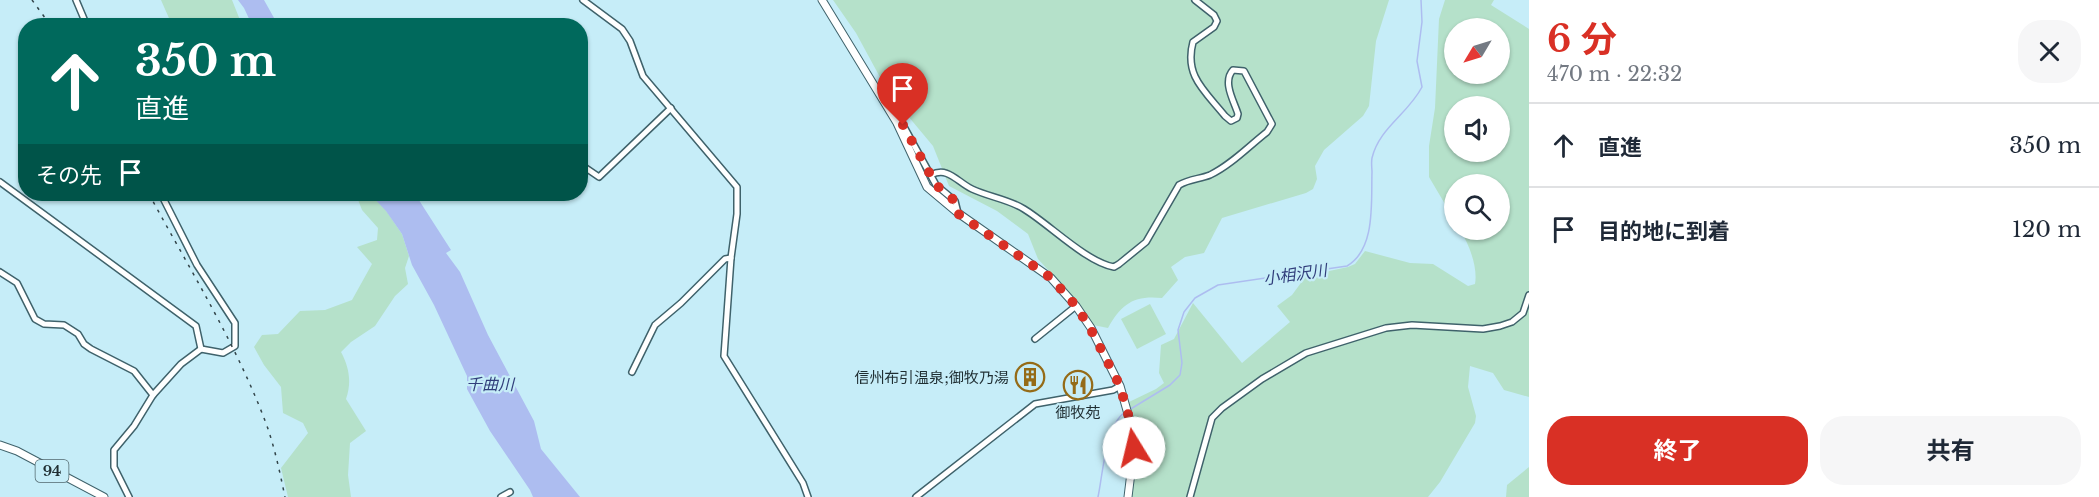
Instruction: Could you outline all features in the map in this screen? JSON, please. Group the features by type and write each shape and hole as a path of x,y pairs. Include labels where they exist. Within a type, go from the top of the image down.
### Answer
{"main road":[{"path":"822,0 897,123 927,187 957,213 1051,278 1076,306 1090,328 1120,386 1130,421 1134,448 1128,497"},
{"name":"94","path":"0,445 17,451 104,497"}],"street":[{"path":"76,0 84,18"},
{"path":"583,0 622,29 630,41 643,76 737,187 737,214 731,258 724,356 803,483 808,497"},
{"path":"931,176 941,171 947,172 971,188 1021,207 1065,240 1100,262 1114,267 1119,264 1146,242 1179,185 1221,169 1267,132 1272,124 1244,70 1233,70 1229,74 1228,82 1238,114 1237,118 1231,121 1194,76 1191,67 1193,42 1214,27 1217,21 1214,15 1195,0"},
{"path":"588,169 599,177 671,108"},
{"path":"897,123 903,125 936,185 955,201 957,213"},
{"path":"0,182 18,195"},
{"path":"26,201 196,326 201,349"},
{"path":"129,497 114,467 114,450 134,426 153,395 181,364 201,349 223,354 235,346 235,322 196,266 164,201"},
{"path":"633,372 655,325 681,303 725,259 731,258"},
{"path":"0,272 16,283 35,319 44,324 64,325 78,334 84,344 91,349 134,371 153,395"},
{"path":"1190,497 1212,418 1262,379 1306,353 1386,328 1413,324 1483,329 1500,326 1512,322 1523,313 1529,295"},
{"path":"1035,339 1076,306"},
{"path":"916,497 1035,404 1113,390 1120,386"},
{"path":"501,497 510,492"}],"green space":[{"path":"161,0 232,0 239,18 169,18"},
{"path":"833,0 1389,0 1376,41 1369,106 1363,116 1324,150 1315,166 1317,179 1313,189 1222,218 1204,253 1185,257 1171,267 1178,280 1162,298 1144,298 1129,303 1123,307 1108,328 1093,325 1071,295 1038,259 1028,234 997,211 949,186 933,146 888,92 856,33"},
{"path":"1445,0 1494,0 1491,5 1529,29 1529,397 1504,390 1493,373 1470,366 1468,387 1476,416 1475,423 1440,482 1428,497 1131,497 1136,449 1129,402 1164,383 1159,373 1161,345 1174,339 1193,303 1242,363 1290,322 1277,306 1292,295 1306,276 1348,267 1355,264 1365,251 1410,263 1433,264 1468,286 1475,284 1476,277 1466,240 1510,240 1510,174 1444,174 1444,202 1429,177 1429,146 1435,108 1439,19"},
{"path":"359,201 377,201 402,234 409,256 405,268 408,284 395,296 375,326 351,342 341,352 349,375 346,399 366,431 350,443 348,475 351,497 288,497 281,468 308,433 303,423 283,413 281,387 254,347 262,335 278,334 300,311 325,310 352,300 372,264 357,247 377,240 378,228 362,210"},
{"path":"1150,304 1166,334 1137,349 1121,319"},
{"path":"1529,467 1529,497 1506,497 1507,485"}],"water":[{"path":"238,0 264,0 274,18 249,18"},
{"name":"千曲川","path":"377,201 420,201 451,250 446,253 460,272 488,335 534,421 541,449 580,497 533,497 490,431 467,389 467,376 434,305 412,265 402,234"}],"waterway":[{"name":"小相沢川","path":"1129,410 1170,385 1180,375 1182,363 1178,330 1184,312 1195,298 1218,285 1347,266 1356,258 1363,248 1370,224 1372,160 1376,147 1387,129 1422,87 1417,61 1422,22 1421,0"},
{"name":"小相沢川","path":"1098,497 1109,439 1118,419 1125,412"}],"railway":[{"path":"32,0 45,18"},
{"path":"153,201 242,366 267,426 285,497"}],"place":[{"name":"信州布引温泉;御牧乃湯","path":"1030,377"},
{"name":"御牧苑","path":"1078,385"}],"route":[{"path":"903,125 936,185 955,201 957,213 1051,278 1076,306 1120,386 1130,421 1134,448"}]}
